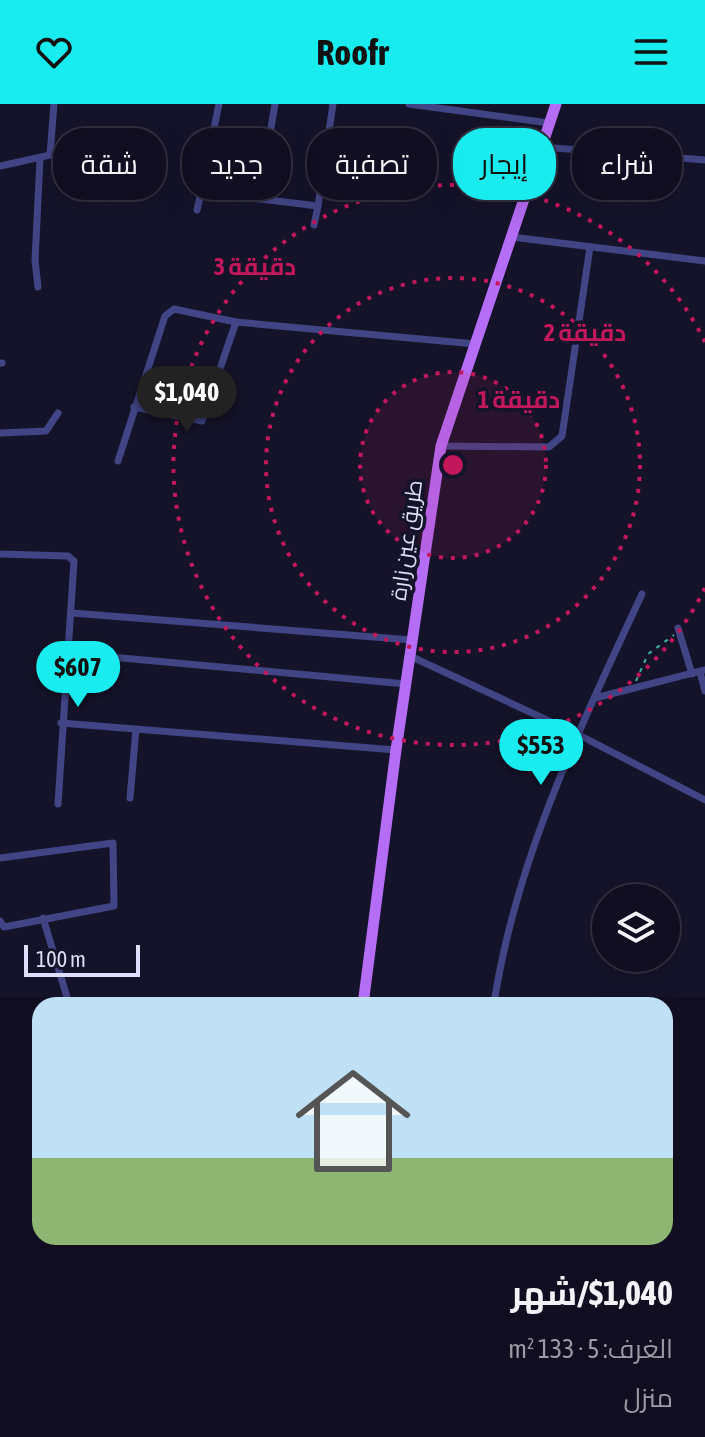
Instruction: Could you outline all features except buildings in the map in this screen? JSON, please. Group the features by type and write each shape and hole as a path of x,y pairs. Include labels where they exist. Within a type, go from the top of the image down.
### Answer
{"main road":[{"name":"طريق عين زارة","path":"548,128 556,104"},
{"name":"طريق عين زارة","path":"364,997 396,750 441,446 524,200"}],"street":[{"path":"0,166 48,157 53,149 54,104"},
{"path":"214,128 219,104"},
{"path":"271,128 275,104"},
{"path":"314,225 333,104"},
{"path":"409,104 549,123"},
{"path":"556,148 705,160"},
{"path":"38,287 35,260 40,159"},
{"path":"197,210 199,200"},
{"path":"267,200 318,206"},
{"path":"512,237 705,261"},
{"path":"441,446 549,447 562,436 590,247"},
{"path":"118,461 169,311 181,310 236,322 475,344"},
{"path":"134,407 202,421 236,322"},
{"path":"0,433 46,431 58,413"},
{"path":"0,554 73,558 58,804"},
{"path":"495,997 521,883 577,734 642,594"},
{"path":"72,613 412,640"},
{"path":"679,630 705,691"},
{"path":"67,653 406,684"},
{"path":"410,656 577,734 705,800"},
{"path":"595,698 699,672"},
{"path":"61,723 396,750"},
{"path":"130,798 136,729"},
{"path":"697,795 705,788"},
{"path":"0,858 113,843 114,906 4,927 0,921"},
{"path":"43,918 67,997"}],"path":[{"path":"631,689 648,654 679,630"}]}
